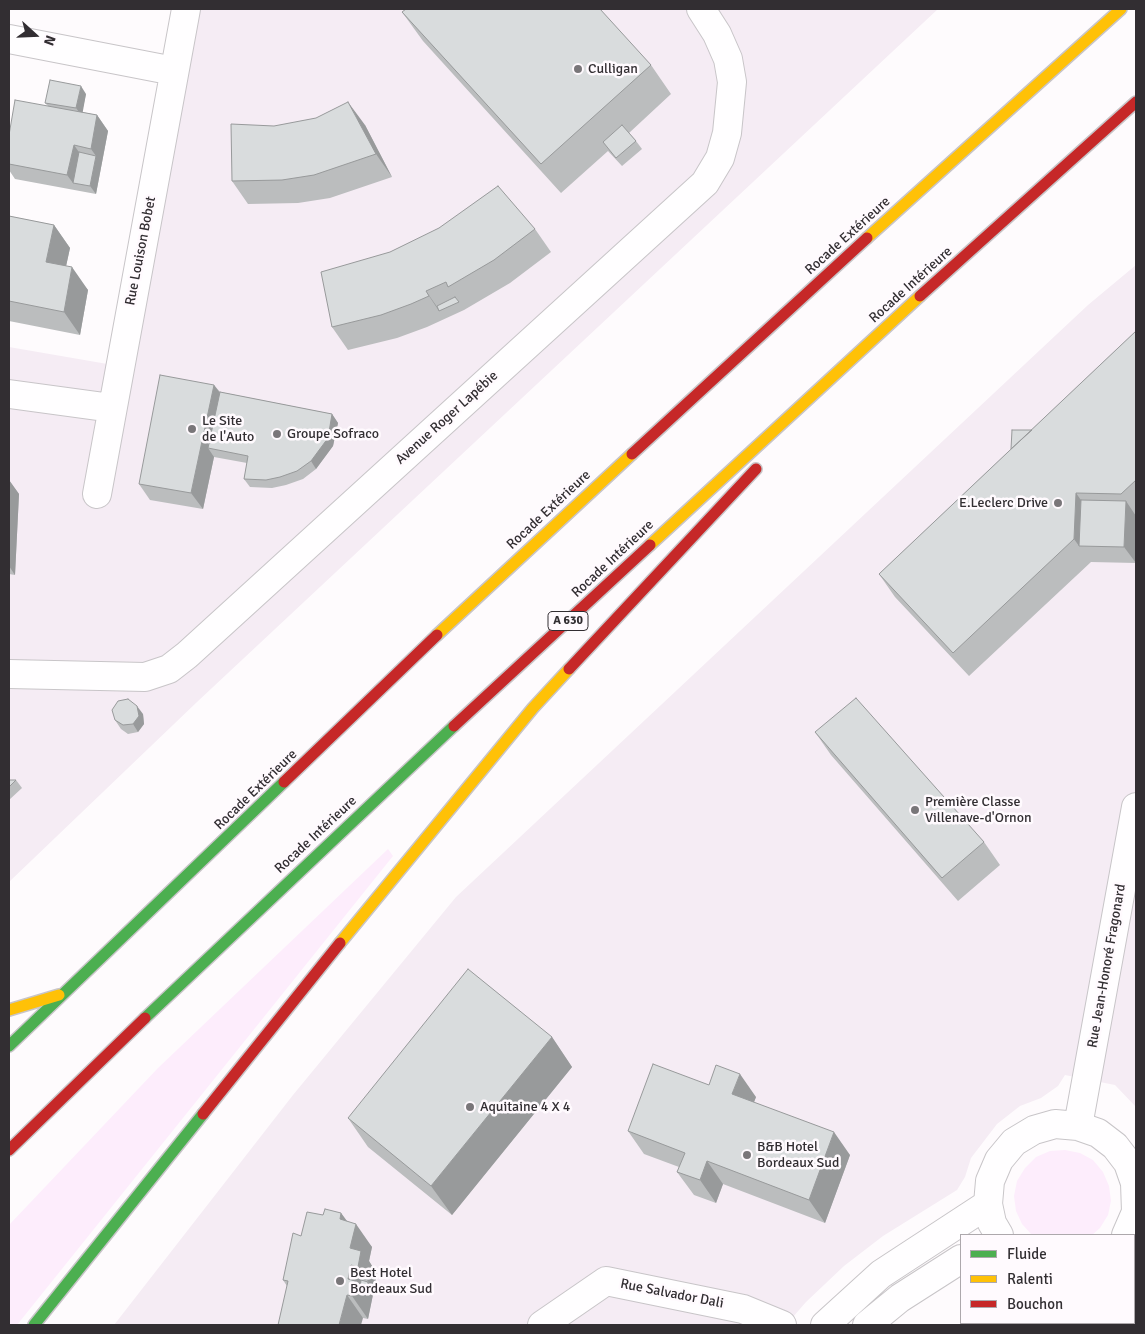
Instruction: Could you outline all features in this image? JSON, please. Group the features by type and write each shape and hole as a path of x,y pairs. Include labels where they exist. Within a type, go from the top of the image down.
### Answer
{"highway":[{"name":"Rocade Extérieure","path":"9,1046 445,627 855,250 1121,9"},
{"name":"Rocade Intérieure","path":"9,1150 54,1104 493,690 911,304 1136,102"},
{"path":"796,427 911,304"},
{"path":"34,1325 376,897 533,708 762,463"},
{"path":"9,1010 63,994"}],"street":[{"name":"Rue Louison Bobet","path":"97,494 186,9"},
{"name":"Avenue Roger Lapébie","path":"9,674 145,677 169,669 187,655 705,183 720,158 727,133 732,82 728,59 717,34 701,9"},
{"path":"9,39 174,71"},
{"path":"9,394 112,408"},
{"name":"Rue Jean-Honoré Fragonard","path":"1078,1126 1136,807"},
{"path":"998,1234 992,1223 988,1204 990,1181 999,1160 1014,1142 1034,1130 1055,1124 1078,1126 1098,1133 1115,1146 1128,1163 1136,1183 1136,1212 1126,1234"},
{"path":"825,1325 881,1274 988,1204"},
{"path":"867,1325 900,1298 960,1260"},
{"name":"Rue Salvador Dali","path":"542,1325 606,1281 743,1309 782,1325"}],"shaded area":[{"path":"186,9 938,9 197,702 9,882 9,347 119,366"},
{"path":"1136,265 1136,1107 1115,1085 1065,1075 1058,1086 1041,1098 1020,1106 997,1124 971,1158 965,1177 957,1190 883,1236 844,1266 806,1302 786,1325 114,1325 293,1095 456,897 1088,305"},
{"path":"388,849 393,856 17,1325 9,1325 9,1225 158,1068"},
{"path":"1065,1150 1080,1153 1093,1160 1103,1172 1109,1186 1111,1201 1108,1215 1100,1228 1093,1234 1031,1234 1022,1224 1016,1211 1014,1196 1017,1181 1025,1168 1036,1157 1050,1151"}],"building":[{"path":"406,9 600,9 651,65 541,164 402,12"},
{"path":"50,80 81,86 76,108 45,103"},
{"path":"15,100 97,115 91,149 74,145 67,175 9,164 9,135"},
{"path":"348,102 376,154 314,175 282,180 232,181 231,124 274,126 316,118"},
{"path":"622,125 636,141 616,158 603,142"},
{"path":"79,152 96,156 90,186 73,183"},
{"path":"498,186 535,229 494,260 448,287 446,282 426,291 429,296 411,304 381,315 332,327 321,272 390,252 439,228"},
{"path":"9,216 54,225 46,262 72,267 64,312 9,301"},
{"path":"455,297 459,302 439,311 437,306"},
{"path":"1136,331 1136,480 1121,494 1076,493 1074,539 953,653 879,574"},
{"name":"Le Site de l'Auto","path":"160,375 214,385 191,493 139,484"},
{"name":"Groupe Sofraco","path":"220,392 332,414 328,438 311,461 297,471 266,480 244,479 248,456 208,448"},
{"path":"1012,430 1032,430 1011,449"},
{"path":"1081,500 1126,501 1124,547 1079,546"},
{"name":"Première Classe Villenave-d'Ornon","path":"856,698 984,842 942,878 815,732"},
{"path":"128,699 137,706 139,716 133,724 123,725 115,720 112,710 118,701"},
{"path":"9,780 16,780 9,787"},
{"name":"Aquitaine 4 X 4","path":"468,969 552,1037 431,1186 348,1118"},
{"name":"B&B Hotel Bordeaux Sud","path":"653,1064 709,1085 716,1065 740,1074 732,1094 834,1132 809,1200 707,1161 700,1180 677,1172 685,1153 628,1131"},
{"path":"325,1209 341,1213 340,1219 356,1224 350,1248 361,1251 358,1267 351,1265 348,1279 355,1281 352,1296 347,1295 339,1325 278,1325 288,1281 283,1280 293,1233 301,1236 307,1212 323,1215"},
{"path":"361,1280 368,1282 365,1296 360,1288"}],"traffic: fast":[{"path":"145,1018 454,726"},
{"path":"9,1046 284,782"},
{"path":"34,1325 203,1114"}],"traffic: slow":[{"path":"867,238 1121,9"},
{"path":"650,545 920,296"},
{"path":"437,635 632,454"},
{"path":"340,943 533,708 569,669"},
{"path":"9,1010 59,995"}],"traffic: jam":[{"path":"920,296 1136,102"},
{"path":"632,454 867,238"},
{"path":"569,669 756,469"},
{"path":"454,726 650,545"},
{"path":"284,782 437,635"},
{"path":"203,1114 340,943"},
{"path":"9,1150 145,1018"}],"place":[{"name":"Culligan","path":"578,69"},
{"name":"Le Site de l'Auto","path":"192,429"},
{"name":"Groupe Sofraco","path":"277,434"},
{"name":"E.Leclerc Drive","path":"1058,503"},
{"name":"Première Classe Villenave-d'Ornon","path":"915,810"},
{"name":"Aquitaine 4 X 4","path":"470,1107"},
{"name":"B&B Hotel Bordeaux Sud","path":"747,1155"},
{"name":"Best Hotel Bordeaux Sud","path":"340,1281"}]}
